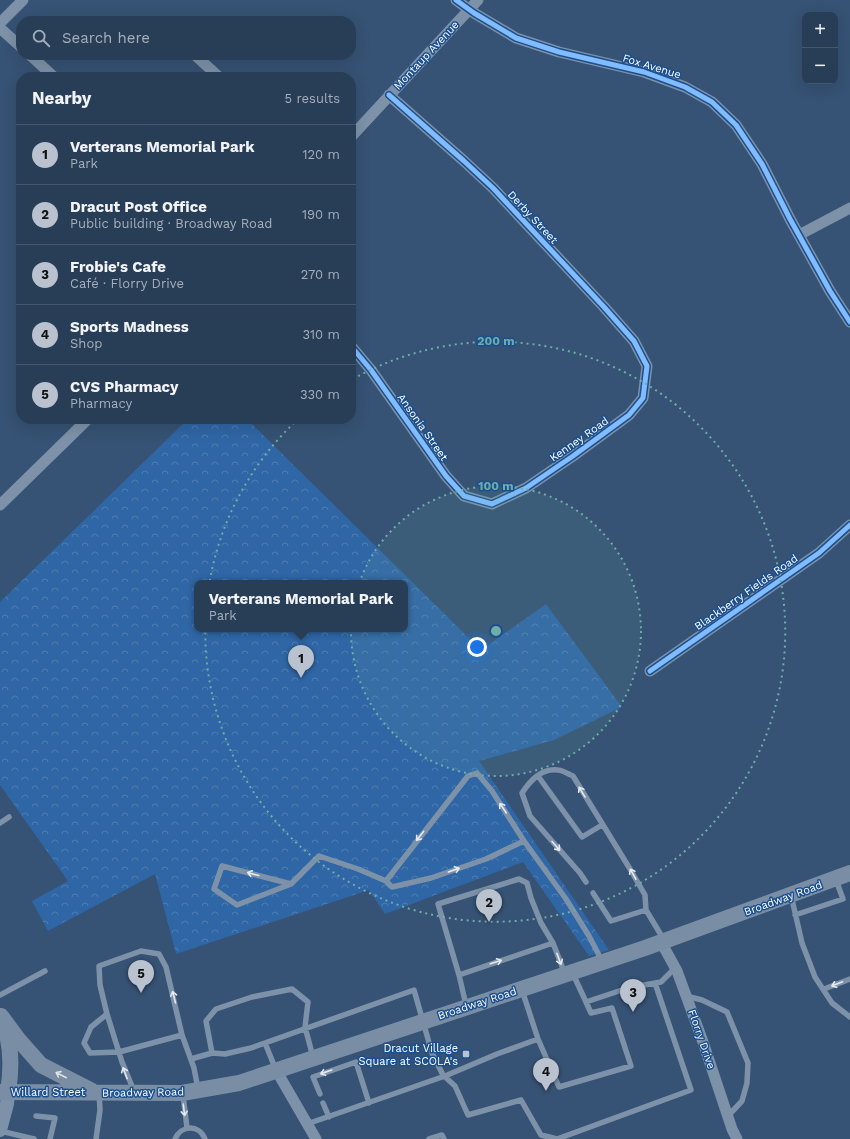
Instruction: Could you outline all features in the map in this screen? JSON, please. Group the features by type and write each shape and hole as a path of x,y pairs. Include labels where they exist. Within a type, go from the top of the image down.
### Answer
{"main road":[{"name":"Broadway Road","path":"97,1093 190,1091 239,1083 663,942 843,875"},
{"path":"1,1015 11,1057 10,1079 4,1092"},
{"path":"1,1015 18,1039 41,1065 97,1093"},
{"name":"Willard Street","path":"4,1092 97,1093"}],"street":[{"path":"0,23 23,0"},
{"name":"Fox Avenue","path":"456,0 469,10 516,38 559,52 644,72 685,87 712,102 736,125 762,164 830,291 850,322"},
{"name":"Montaup Avenue","path":"356,131 478,0"},
{"path":"0,28 16,42"},
{"path":"35,60 49,72"},
{"path":"200,60 214,72"},
{"name":"Derby Street","path":"389,95 493,188 634,341 646,366"},
{"path":"799,235 850,208"},
{"name":"Ansonia Street","path":"356,352 371,370 446,476 464,496 492,504"},
{"name":"Kenney Road","path":"492,504 526,488 629,415 643,398 646,366"},
{"path":"0,505 83,424"},
{"name":"Blackberry Fields Road","path":"650,671 819,553 850,525"},
{"name":"Florry Drive","path":"663,942 686,996 737,1139"},
{"path":"276,1070 316,1139"},
{"path":"0,1130 7,1104 4,1092"}],"lane":[{"path":"586,882 580,873 530,816 522,793 531,780 543,772 558,770 573,776 645,895 646,910 663,942"},
{"path":"386,881 468,776 477,773 492,791 524,841 566,899 589,936 602,962"},
{"path":"538,776 582,837 602,825"},
{"path":"0,823 9,816"},
{"path":"291,884 222,866 214,889 237,905 291,884 319,856 358,869 386,881 392,887 431,878 486,860 524,841"},
{"path":"843,875 843,899"},
{"path":"467,1007 438,904 519,879 527,883 530,898 541,923 591,1013 612,1008 631,1066 558,1087 538,1039 521,989"},
{"path":"593,893 611,921 646,910"},
{"path":"790,895 802,943 815,977 832,1003 850,1018"},
{"path":"795,915 843,899 850,900"},
{"path":"459,975 553,943"},
{"path":"134,1093 118,1052 107,1014 100,985 98,966 141,951 159,954 166,967 182,1035 194,1068 186,1128"},
{"path":"586,1002 628,988 661,982 675,968"},
{"path":"0,995 45,971"},
{"path":"824,989 850,979"},
{"path":"191,1059 212,1053 225,1054 265,1043 306,1030 414,990 430,1049 445,1076 455,1086 468,1115 521,1100 541,1135 557,1139 691,1090 655,983"},
{"path":"212,1053 206,1021 216,1009 252,997 292,989 308,1002 306,1030 313,1058"},
{"path":"686,996 702,1000 726,1012 748,1063 747,1083 742,1101 728,1117"},
{"path":"107,1014 91,1027 84,1042 90,1053 118,1052 182,1035"},
{"path":"307,1124 445,1076 497,1054 538,1039"},
{"path":"265,1043 276,1070"},
{"path":"320,1094 313,1077 356,1062 369,1103"},
{"path":"96,1139 100,1110 97,1093"},
{"path":"324,1103 329,1117"},
{"path":"36,1116 55,1118 50,1139"},
{"path":"175,1139 177,1134 186,1128 197,1129 201,1132 205,1139"},
{"path":"0,1130 34,1139"},
{"path":"429,1139 442,1135 444,1139"}],"green space":[{"path":"183,424 252,424 481,650 546,604 622,707 554,740 479,761 609,950 589,956 523,862 385,914 369,890 176,954 155,874 48,931 32,901 68,881 0,785 0,602"}],"cycle path":[{"path":"456,0 474,13 516,38 559,52 644,72 685,87 712,102 736,125 762,164 790,219 830,291 850,322"},
{"path":"356,352 371,370 446,476 464,496 492,504 526,488 573,456 629,415 643,398 647,366 634,341 493,188 389,95"},
{"path":"650,671 819,553 850,525"}],"place":[{"name":"Verterans Memorial Park","path":"301,678"},
{"name":"Dracut Post Office","path":"489,922"},
{"name":"CVS Pharmacy","path":"141,993"},
{"name":"Frobie's Cafe","path":"633,1012"},
{"name":"Dracut Village Square at SCOLA's","path":"466,1054"},
{"name":"Sports Madness","path":"546,1091"}]}
